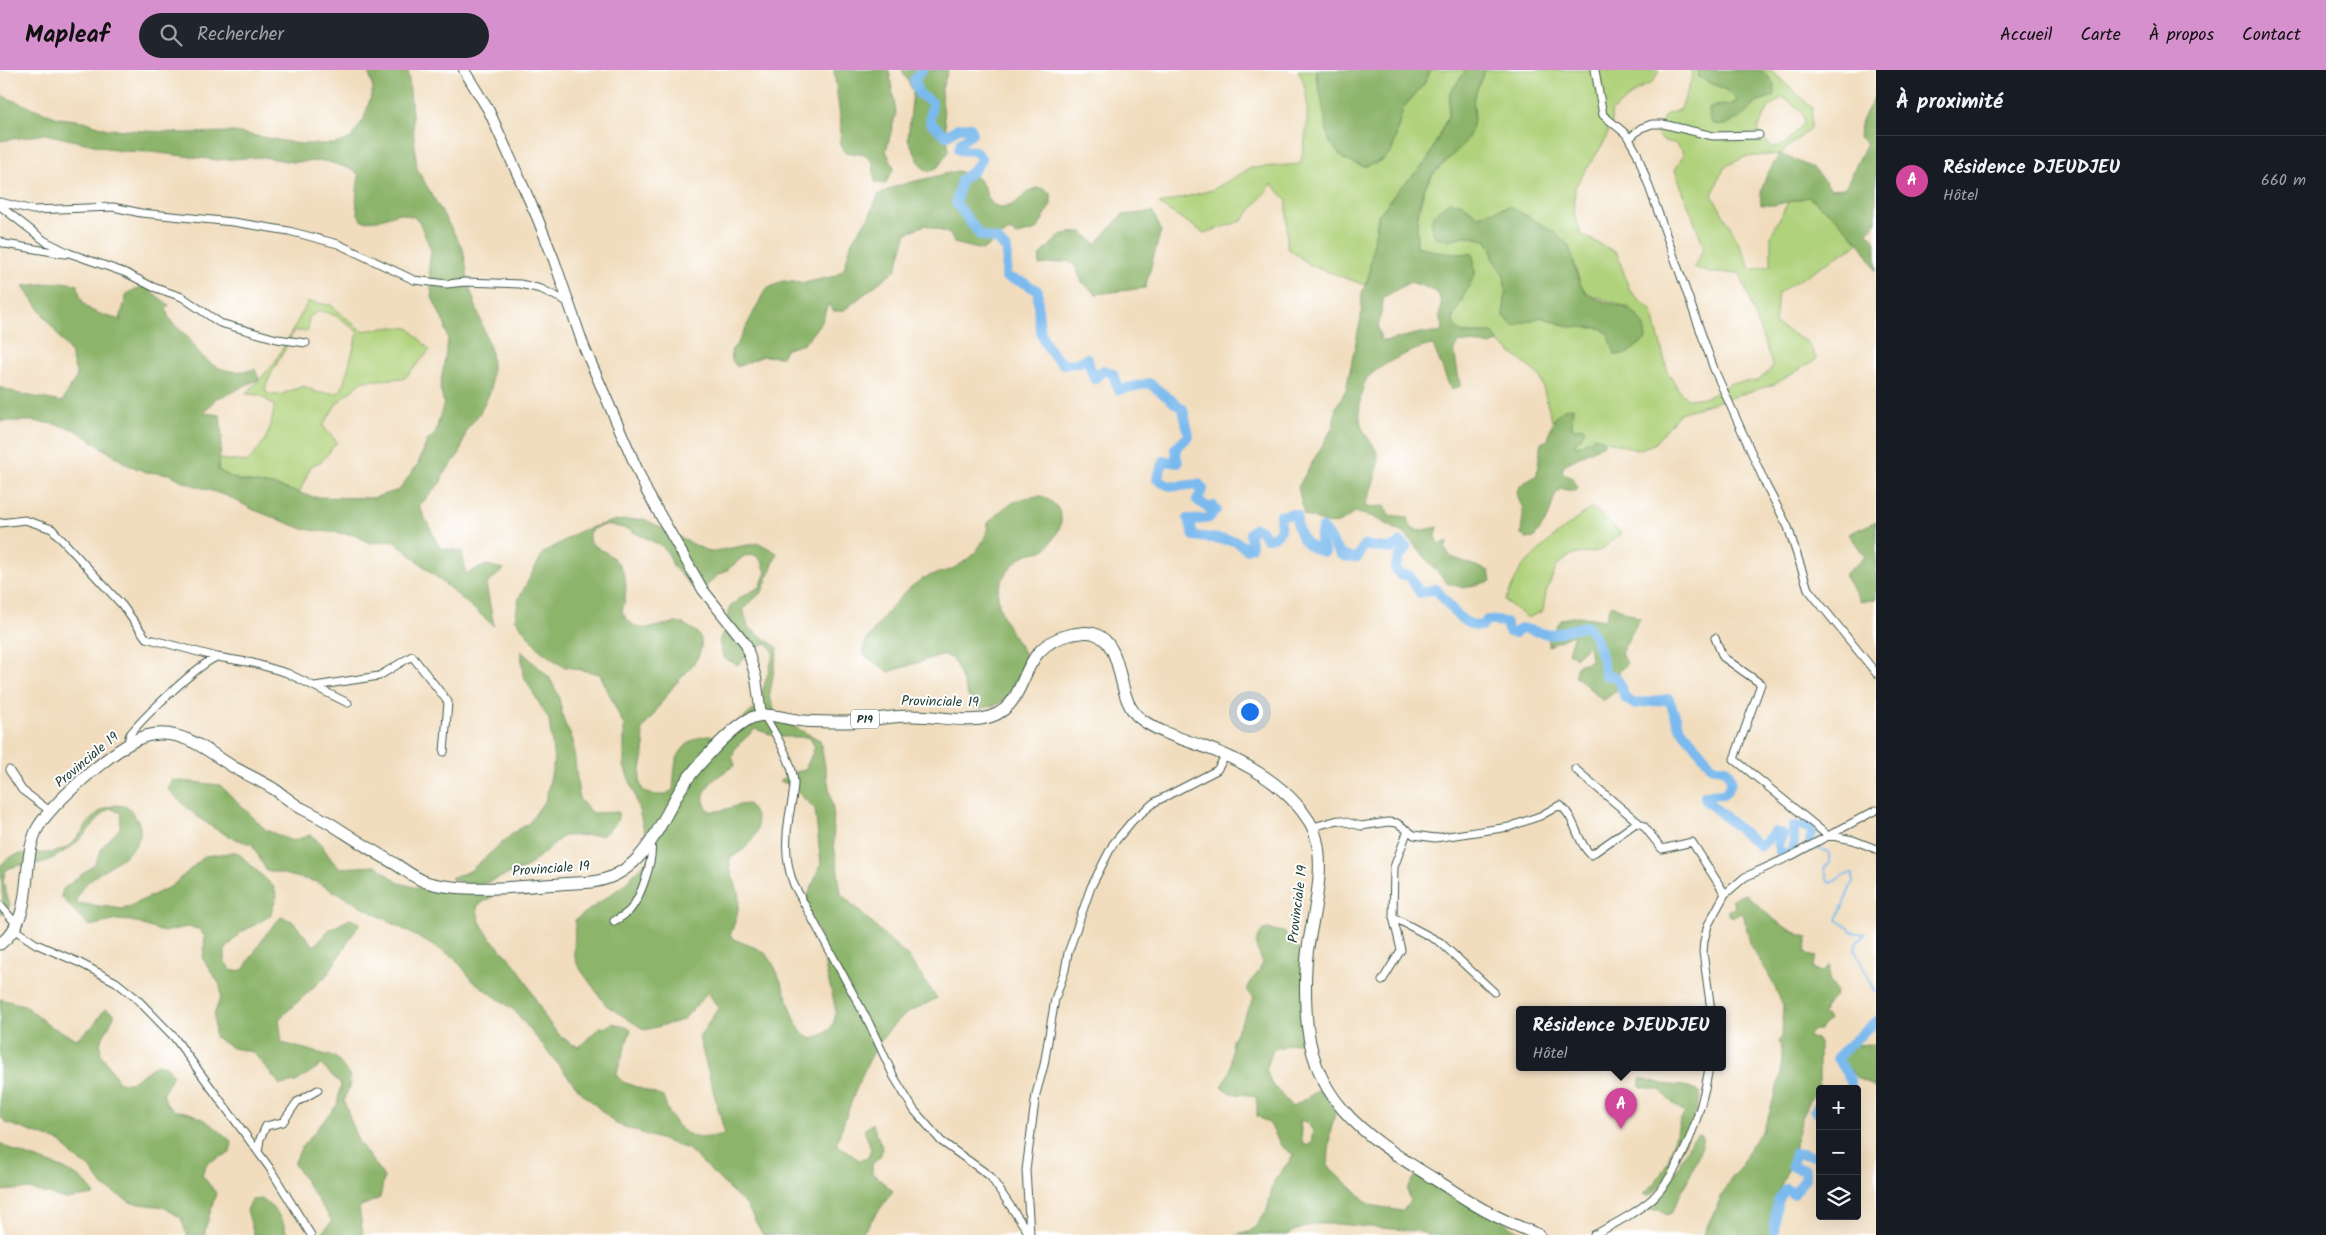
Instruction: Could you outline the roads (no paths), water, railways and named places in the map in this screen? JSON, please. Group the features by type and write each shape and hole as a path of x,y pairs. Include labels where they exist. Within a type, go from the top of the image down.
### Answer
{"main road":[{"name":"Provinciale 19","path":"16,927 25,898 28,858 38,827 50,811 104,762 141,738 157,734 171,734 186,739 269,786 297,806 327,822 416,878 434,884 457,887 506,887 594,882 606,879 625,870 634,863 651,844 682,787 692,773 743,723 763,715 804,721 853,722 876,718 915,716 983,719 996,715 1012,702 1033,657 1040,650 1063,637 1087,633 1104,639 1113,652 1127,701 1134,714 1178,737 1226,755 1268,779 1298,806 1314,826 1319,853 1319,868 1307,950 1307,1028 1313,1056 1325,1086 1348,1116 1387,1148 1485,1211 1538,1235"},
{"path":"0,944 16,927"}],"street":[{"path":"464,70 489,111 518,174 554,260 584,347 647,492 702,590 746,644 756,678 763,715 792,774 794,790 786,833 789,874 869,1023 894,1077 914,1110 941,1141 990,1176 1030,1235"},
{"path":"1595,70 1603,115 1630,140 1637,152 1714,369 1766,486 1788,527 1808,589 1876,673"},
{"path":"1630,140 1641,128 1652,124 1664,124 1713,136 1759,135"},
{"path":"0,204 33,210 113,207 141,213 233,222 289,231 338,244 414,280 447,284 465,282 520,284 541,290 570,303"},
{"path":"0,204 45,240 69,253 126,273 153,287 182,297 220,323 277,339 306,343"},
{"path":"0,241 5,244 69,253"},
{"path":"0,523 25,520 52,529 122,605 146,638 217,657 253,663 286,673 348,703"},
{"path":"1715,638 1723,657 1761,684 1734,759 1827,835 1854,840 1876,848"},
{"path":"315,686 379,676 412,656 448,702 444,752"},
{"path":"129,744 130,734 156,707 181,684 217,657"},
{"path":"1030,1235 1026,1170 1036,1094 1044,1065 1055,999 1065,970 1068,953 1091,888 1112,844 1133,820 1155,802 1217,770 1226,755"},
{"path":"9,770 22,790 50,811"},
{"path":"1576,770 1640,823 1662,848 1692,842 1725,894"},
{"path":"1314,826 1338,820 1361,826 1397,823 1420,837 1434,838 1509,827 1540,816 1560,805 1569,815 1581,843 1591,856 1640,823"},
{"path":"1710,1006 1703,952 1704,941 1708,925 1725,894 1745,877 1791,856 1876,810"},
{"path":"1382,981 1401,950 1393,917 1394,867 1408,830"},
{"path":"614,921 629,911 635,903 649,865 651,844"},
{"path":"0,905 16,927 36,944 80,963 127,990 174,1037 258,1152 311,1235"},
{"path":"1393,917 1440,942 1494,992"},
{"path":"1594,1235 1635,1212 1652,1198 1666,1182 1696,1121 1708,1071"},
{"path":"258,1152 260,1139 266,1126 283,1122 297,1102 318,1090"}],"waterway":[{"path":"923,70 914,80 919,94 932,102 930,122 946,136 958,128 970,127 972,134 961,142 959,150 975,151 982,159 974,170 961,180 956,203 980,235 998,240 1007,250 1006,277 1025,283 1038,291 1038,313 1041,332 1054,356 1063,364 1078,363 1087,358 1094,379 1104,370 1113,374 1119,390 1149,383 1183,409 1189,436 1175,449 1178,463 1164,461 1157,479 1162,483 1172,486 1199,484 1203,489 1197,500 1209,508 1214,506 1216,510 1209,518 1188,519 1194,536 1236,541 1246,549 1251,547 1250,533 1255,528 1261,530 1266,538 1274,537 1281,530 1280,516 1297,515 1298,528 1303,539 1312,547 1325,552 1320,540 1322,528 1330,537 1338,552 1349,557 1358,557 1364,545 1391,549 1401,542 1407,548 1399,557 1395,568 1400,575 1409,575 1420,593 1436,589 1456,614 1475,626 1483,626 1487,620 1505,622 1509,632 1516,633 1521,628 1551,635 1588,626 1600,650 1605,675 1614,676 1620,683 1625,698 1634,704 1669,699 1679,726 1713,768 1725,768 1728,772 1731,781 1724,794 1705,795 1706,801 1761,846 1775,832 1783,834 1778,844 1779,851 1785,854 1791,852 1794,843 1793,826 1808,827 1812,833 1810,840"},
{"path":"1811,847 1829,852 1829,863 1824,868 1828,881 1832,883 1844,875 1853,874 1853,881 1837,920 1849,927 1851,932 1865,934 1857,942 1855,950 1876,993"},
{"path":"1851,1085 1851,1081 1837,1058 1876,1022"},
{"path":"1774,1235 1779,1199 1786,1189 1794,1194 1805,1178 1805,1170 1792,1166 1795,1153 1816,1156"}],"place":[{"name":"Résidence DJEUDJEU","path":"1621,1129"}]}
